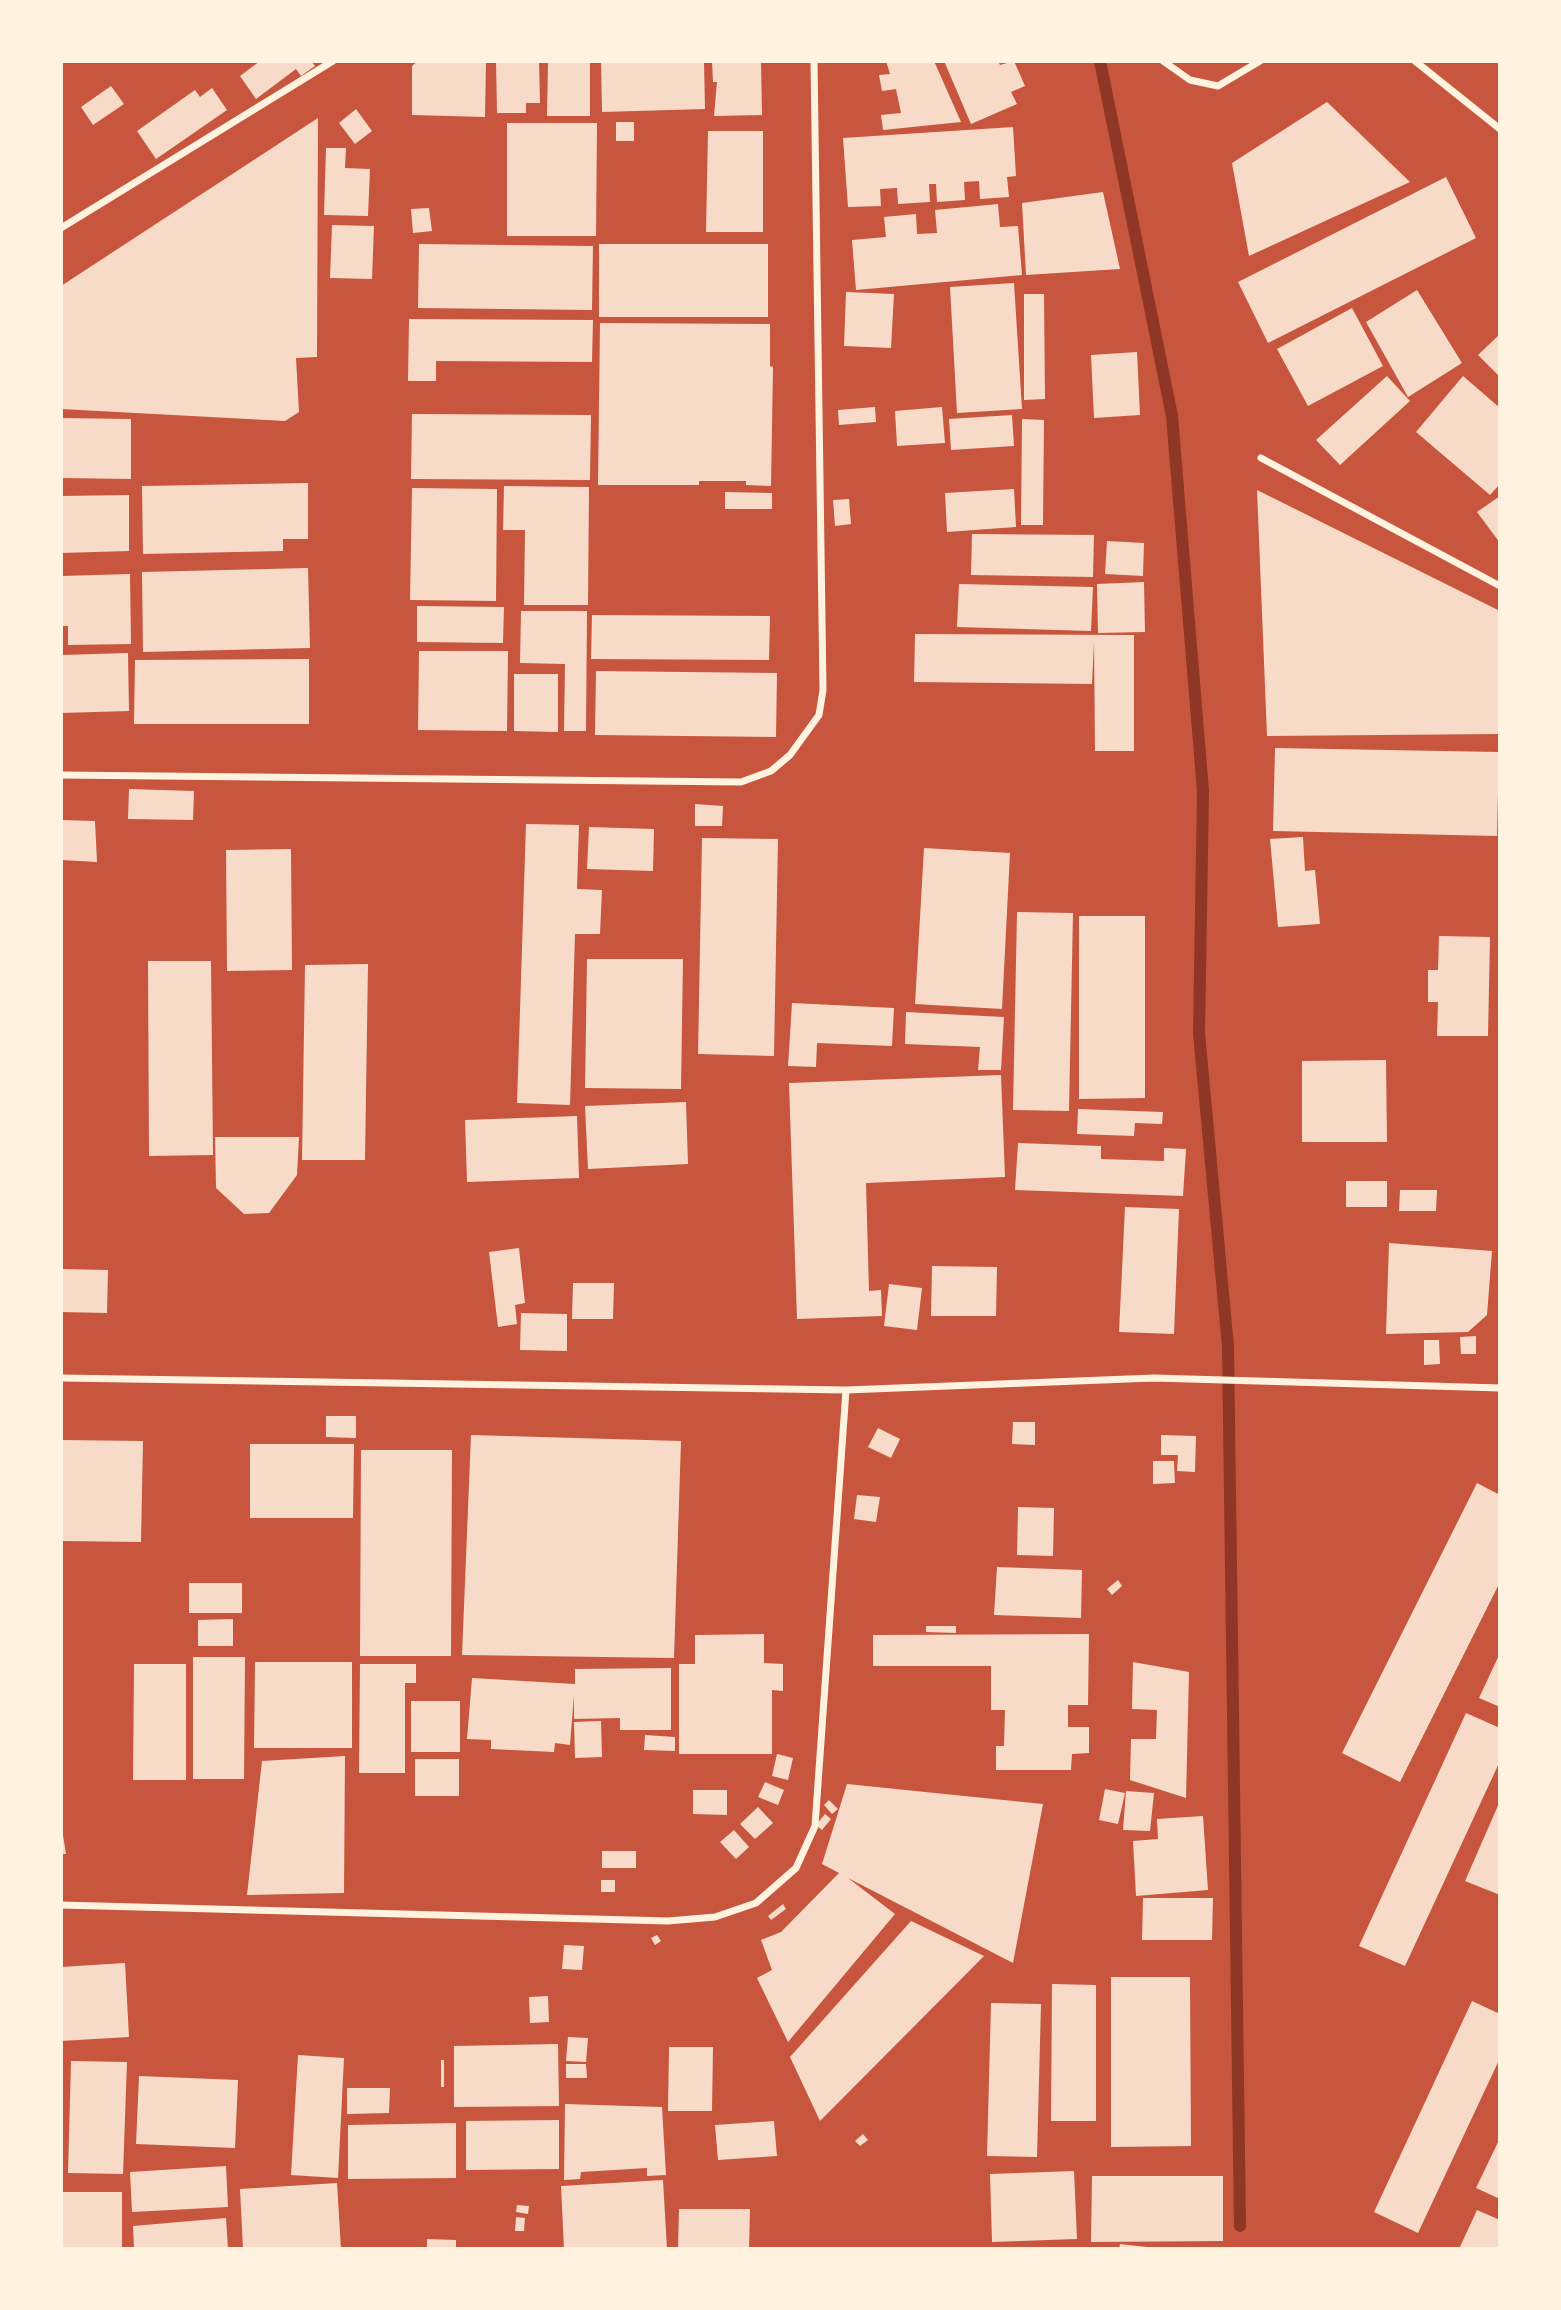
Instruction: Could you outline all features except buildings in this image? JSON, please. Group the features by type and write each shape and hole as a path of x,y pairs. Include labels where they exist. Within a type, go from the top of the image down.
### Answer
{"street":[{"path":"61,228 333,61"},
{"path":"61,775 741,782 771,771 790,755 819,715 823,690 814,61"},
{"path":"1163,61 1190,80 1218,86 1260,61"},
{"path":"1415,61 1500,129"},
{"path":"1261,458 1500,586"},
{"path":"61,1378 846,1390 1210,1378 1500,1388"},
{"path":"61,1905 668,1921 715,1917 756,1903 796,1868 815,1826 846,1390"}],"waterway":[{"path":"1100,61 1172,416 1203,791 1199,1033 1228,1347 1240,2226"}]}
